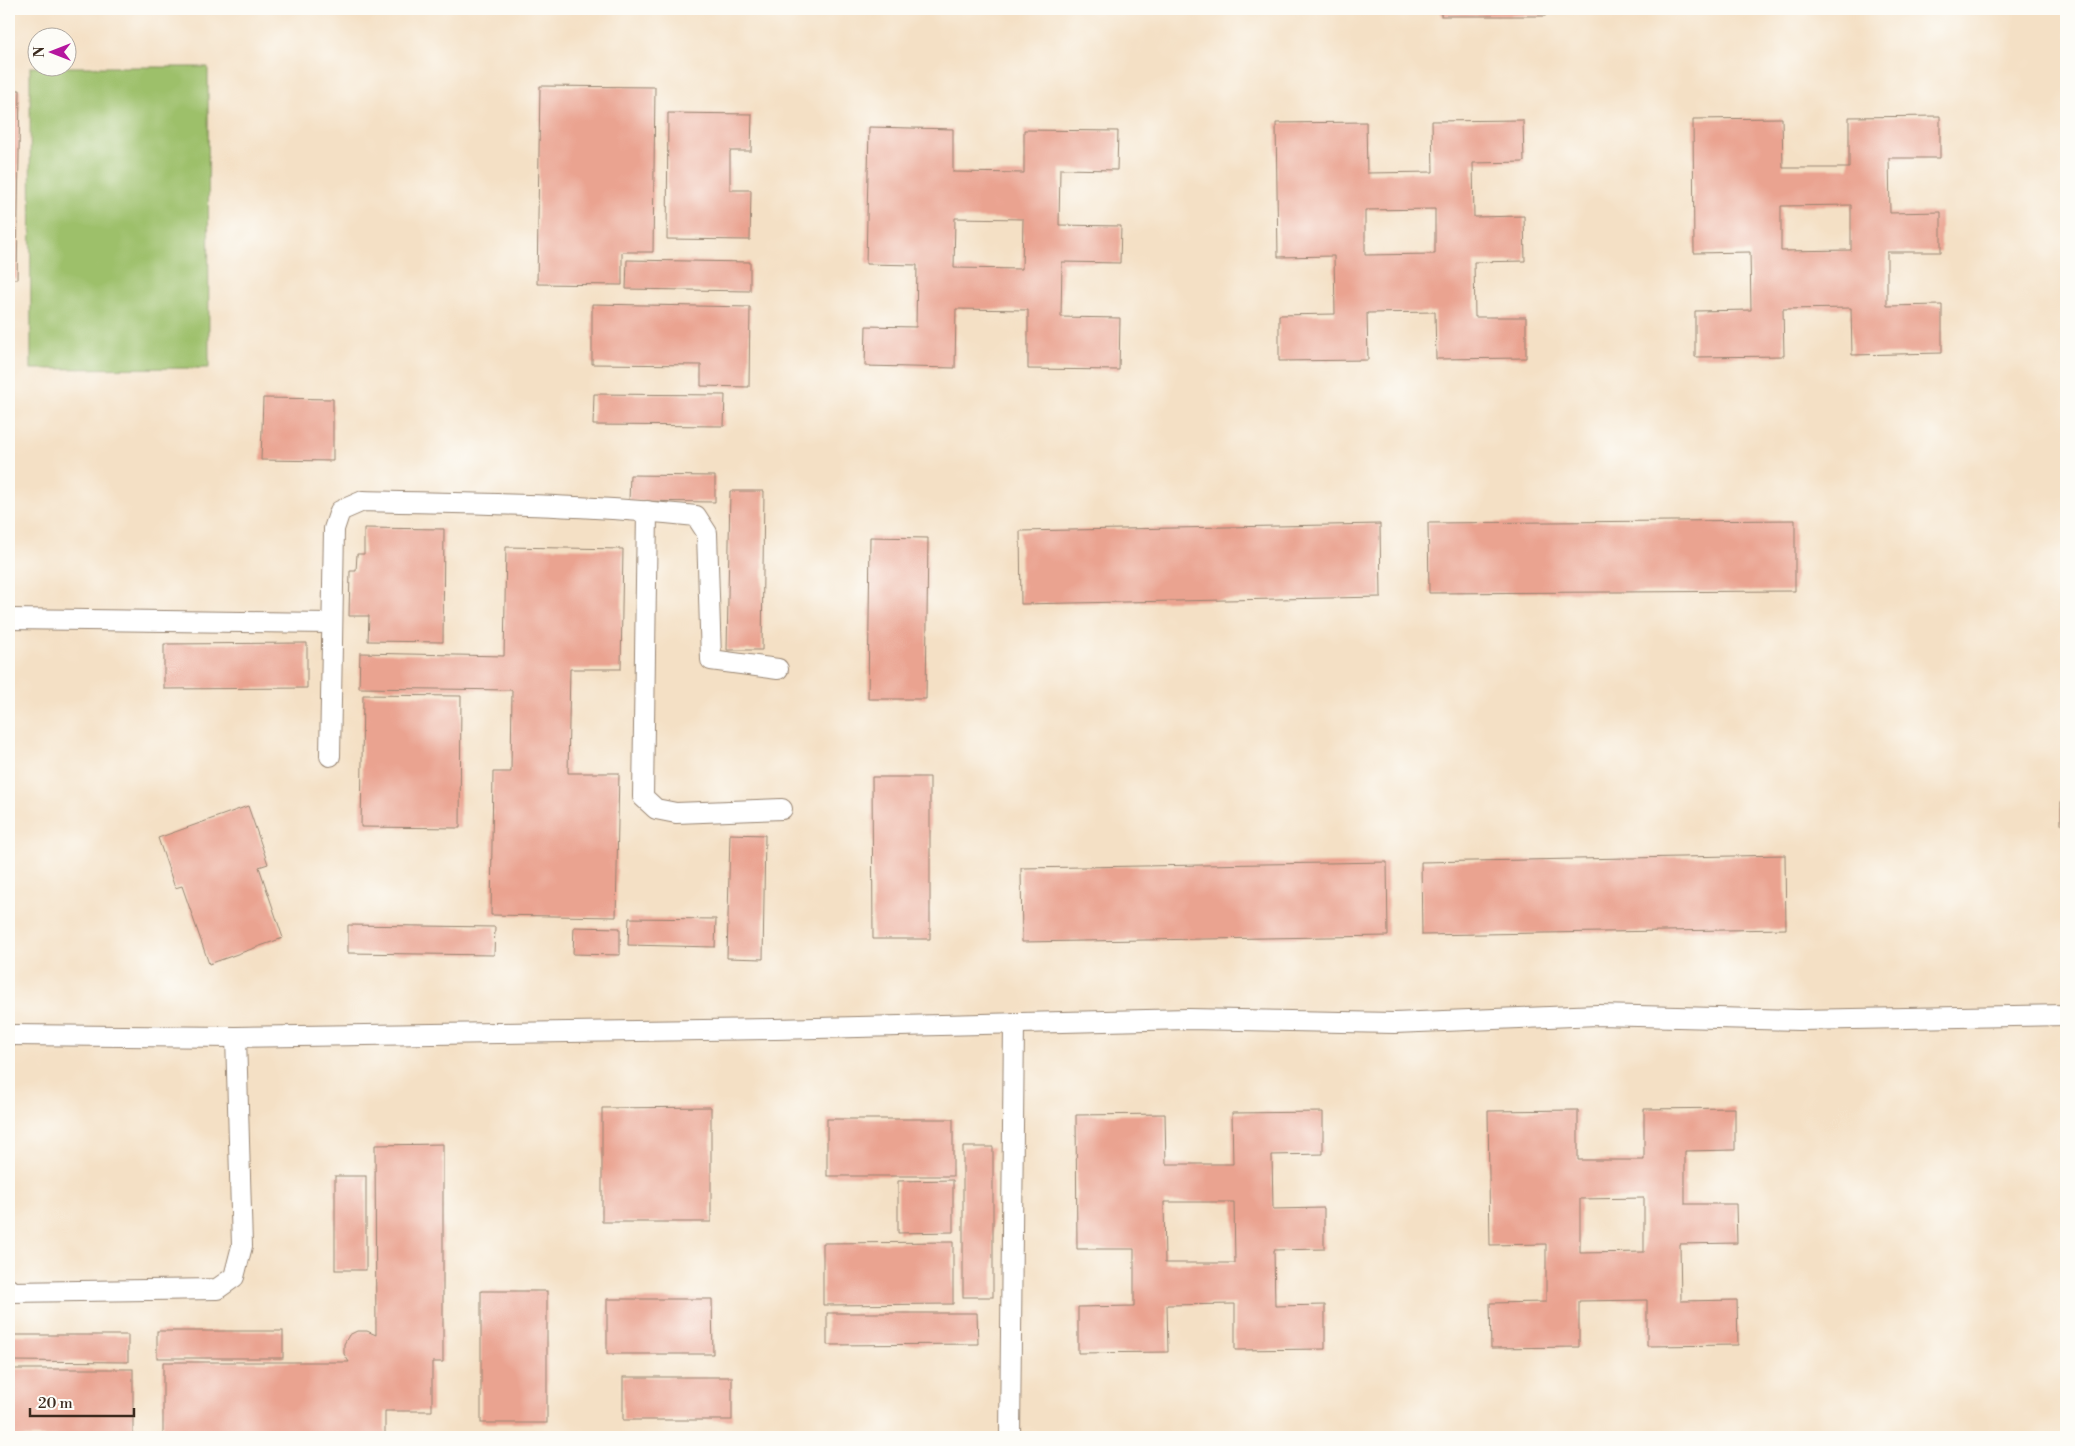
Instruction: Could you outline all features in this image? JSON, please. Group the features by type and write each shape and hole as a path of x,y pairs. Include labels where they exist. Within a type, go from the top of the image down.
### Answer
{"lane":[{"path":"330,756 334,529 340,511 363,501 647,511 696,516 707,533 711,660 778,669"},
{"path":"647,511 643,797 656,809 676,813 782,809"},
{"path":"9,619 331,623"},
{"path":"9,1035 236,1037 1189,1019 1394,1023 1598,1015 1799,1020 2066,1014"},
{"path":"1010,1437 1014,1023"},
{"path":"9,1289 12,1292 217,1289 234,1277 242,1246 236,1037"}],"green space":[{"path":"78,67 208,67 209,368 31,369 30,78 78,78"}],"building":[{"path":"1441,9 1545,9 1545,16 1441,16"},
{"path":"540,86 655,87 653,252 622,252 622,285 537,284"},
{"path":"9,90 20,90 17,279 9,279"},
{"path":"668,113 752,114 751,151 730,151 730,190 751,190 750,240 667,239"},
{"path":"1940,116 1940,158 1889,158 1890,213 1941,212 1941,252 1887,252 1887,306 1942,305 1942,353 1852,355 1851,308 1783,309 1784,356 1695,357 1695,311 1751,310 1750,252 1694,253 1693,119 1782,118 1783,168 1849,168 1849,117","holes":["1851,205 1851,250 1781,251 1781,206"]},
{"path":"1523,120 1524,162 1473,163 1474,217 1524,216 1525,261 1474,262 1475,317 1526,317 1526,358 1436,359 1435,312 1367,313 1368,360 1279,361 1279,315 1335,314 1334,256 1278,257 1276,123 1366,122 1367,173 1433,172 1432,121","holes":["1435,209 1435,254 1365,255 1365,210"]},
{"path":"869,127 953,129 953,172 1024,173 1024,130 1118,131 1117,170 1060,169 1059,225 1121,226 1120,263 1062,262 1061,317 1120,318 1119,370 1028,369 1028,310 956,309 955,368 865,366 866,326 916,327 917,265 866,264","holes":["955,218 1023,219 1022,269 954,268"]},
{"path":"627,260 750,262 750,291 626,289"},
{"path":"592,304 750,307 749,387 701,386 701,365 592,364"},
{"path":"594,394 725,395 724,426 593,425"},
{"path":"263,398 333,399 333,461 261,460"},
{"path":"630,475 715,476 715,502 629,501"},
{"path":"730,491 764,491 762,650 727,650"},
{"path":"1795,520 1795,591 1429,593 1428,523"},
{"path":"1380,524 1381,597 1021,604 1020,531"},
{"path":"364,528 444,529 443,642 368,641 369,616 349,616 350,571 356,571 357,554 364,554"},
{"path":"870,537 928,538 926,699 868,699"},
{"path":"506,547 623,549 621,669 570,669 568,773 619,773 616,917 491,915 493,772 511,772 512,690 359,688 360,653 504,656"},
{"path":"307,643 307,688 164,689 164,644"},
{"path":"363,695 461,696 460,828 361,827"},
{"path":"872,777 930,777 930,939 873,939"},
{"path":"2061,802 2066,802 2066,824 2061,824"},
{"path":"248,806 268,864 259,867 283,938 209,964 182,886 175,888 158,838"},
{"path":"730,834 765,835 763,959 727,958"},
{"path":"1785,855 1786,929 1422,935 1421,862"},
{"path":"1387,862 1388,936 1022,942 1021,868"},
{"path":"629,918 716,919 715,947 628,945"},
{"path":"348,925 495,927 494,955 348,953"},
{"path":"574,927 620,928 620,955 573,954"},
{"path":"711,1107 711,1222 602,1222 602,1108"},
{"path":"1735,1108 1735,1150 1685,1151 1685,1204 1736,1204 1737,1243 1680,1244 1681,1301 1737,1300 1738,1345 1647,1346 1647,1300 1579,1301 1579,1347 1491,1348 1490,1303 1546,1302 1546,1244 1490,1245 1488,1111 1578,1110 1578,1160 1644,1160 1644,1109","holes":["1644,1198 1644,1252 1580,1253 1580,1199"]},
{"path":"1323,1112 1323,1154 1272,1155 1273,1209 1324,1208 1324,1249 1274,1250 1275,1306 1325,1305 1325,1349 1235,1350 1235,1304 1167,1305 1168,1352 1078,1353 1078,1307 1134,1306 1134,1249 1077,1249 1076,1115 1165,1114 1166,1164 1233,1164 1232,1113","holes":["1164,1202 1234,1202 1235,1263 1165,1263"]},
{"path":"827,1119 953,1119 953,1176 827,1176"},
{"path":"443,1144 443,1362 432,1362 432,1411 385,1411 385,1436 163,1436 163,1362 349,1362 344,1354 344,1344 349,1335 357,1331 367,1331 376,1335 375,1145"},
{"path":"963,1147 993,1147 993,1297 963,1297"},
{"path":"335,1176 366,1176 366,1270 335,1270"},
{"path":"953,1180 953,1232 898,1233 898,1181"},
{"path":"953,1242 953,1304 823,1305 823,1243"},
{"path":"481,1291 547,1291 547,1423 481,1423"},
{"path":"607,1299 712,1299 713,1354 607,1354"},
{"path":"827,1313 977,1313 978,1344 827,1345"},
{"path":"157,1331 283,1331 283,1358 157,1358"},
{"path":"9,1335 128,1335 128,1362 9,1361"},
{"path":"9,1369 133,1369 133,1437 9,1437"},
{"path":"623,1377 732,1377 732,1420 623,1420"}]}
